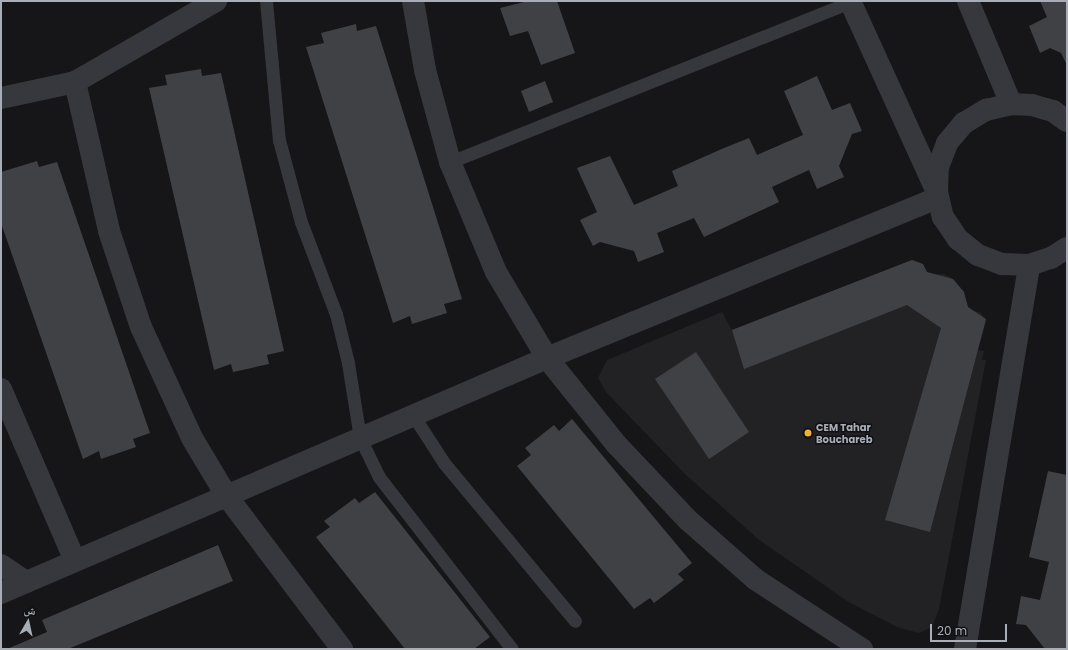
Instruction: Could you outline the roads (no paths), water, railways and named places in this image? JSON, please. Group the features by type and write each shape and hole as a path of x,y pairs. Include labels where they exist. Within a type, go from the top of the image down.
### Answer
{"street":[{"path":"1,98 75,82 216,1"},
{"path":"413,1 425,70 450,162 496,272 547,358 617,445 688,520 755,579 862,649"},
{"path":"968,1 1011,104"},
{"path":"850,2 937,195 943,217 958,239 978,255 1002,264 1028,265 1062,256"},
{"path":"75,82 109,231 141,327 192,438 226,495 342,649"},
{"path":"937,195 938,167 947,143 964,123 980,113 1011,104 1032,105 1052,111 1067,121"},
{"path":"1,593 547,358 937,195"},
{"path":"965,649 1028,265"},
{"path":"1,389 75,561"},
{"path":"1,565 26,582"}],"lane":[{"path":"266,1 279,140 301,222 336,314 348,362 360,438 379,477 512,649"},
{"path":"450,162 850,2"},
{"path":"413,415 444,463 575,621"}],"place":[{"name":"CEM Tahar Bouchareb","path":"808,433"}]}
